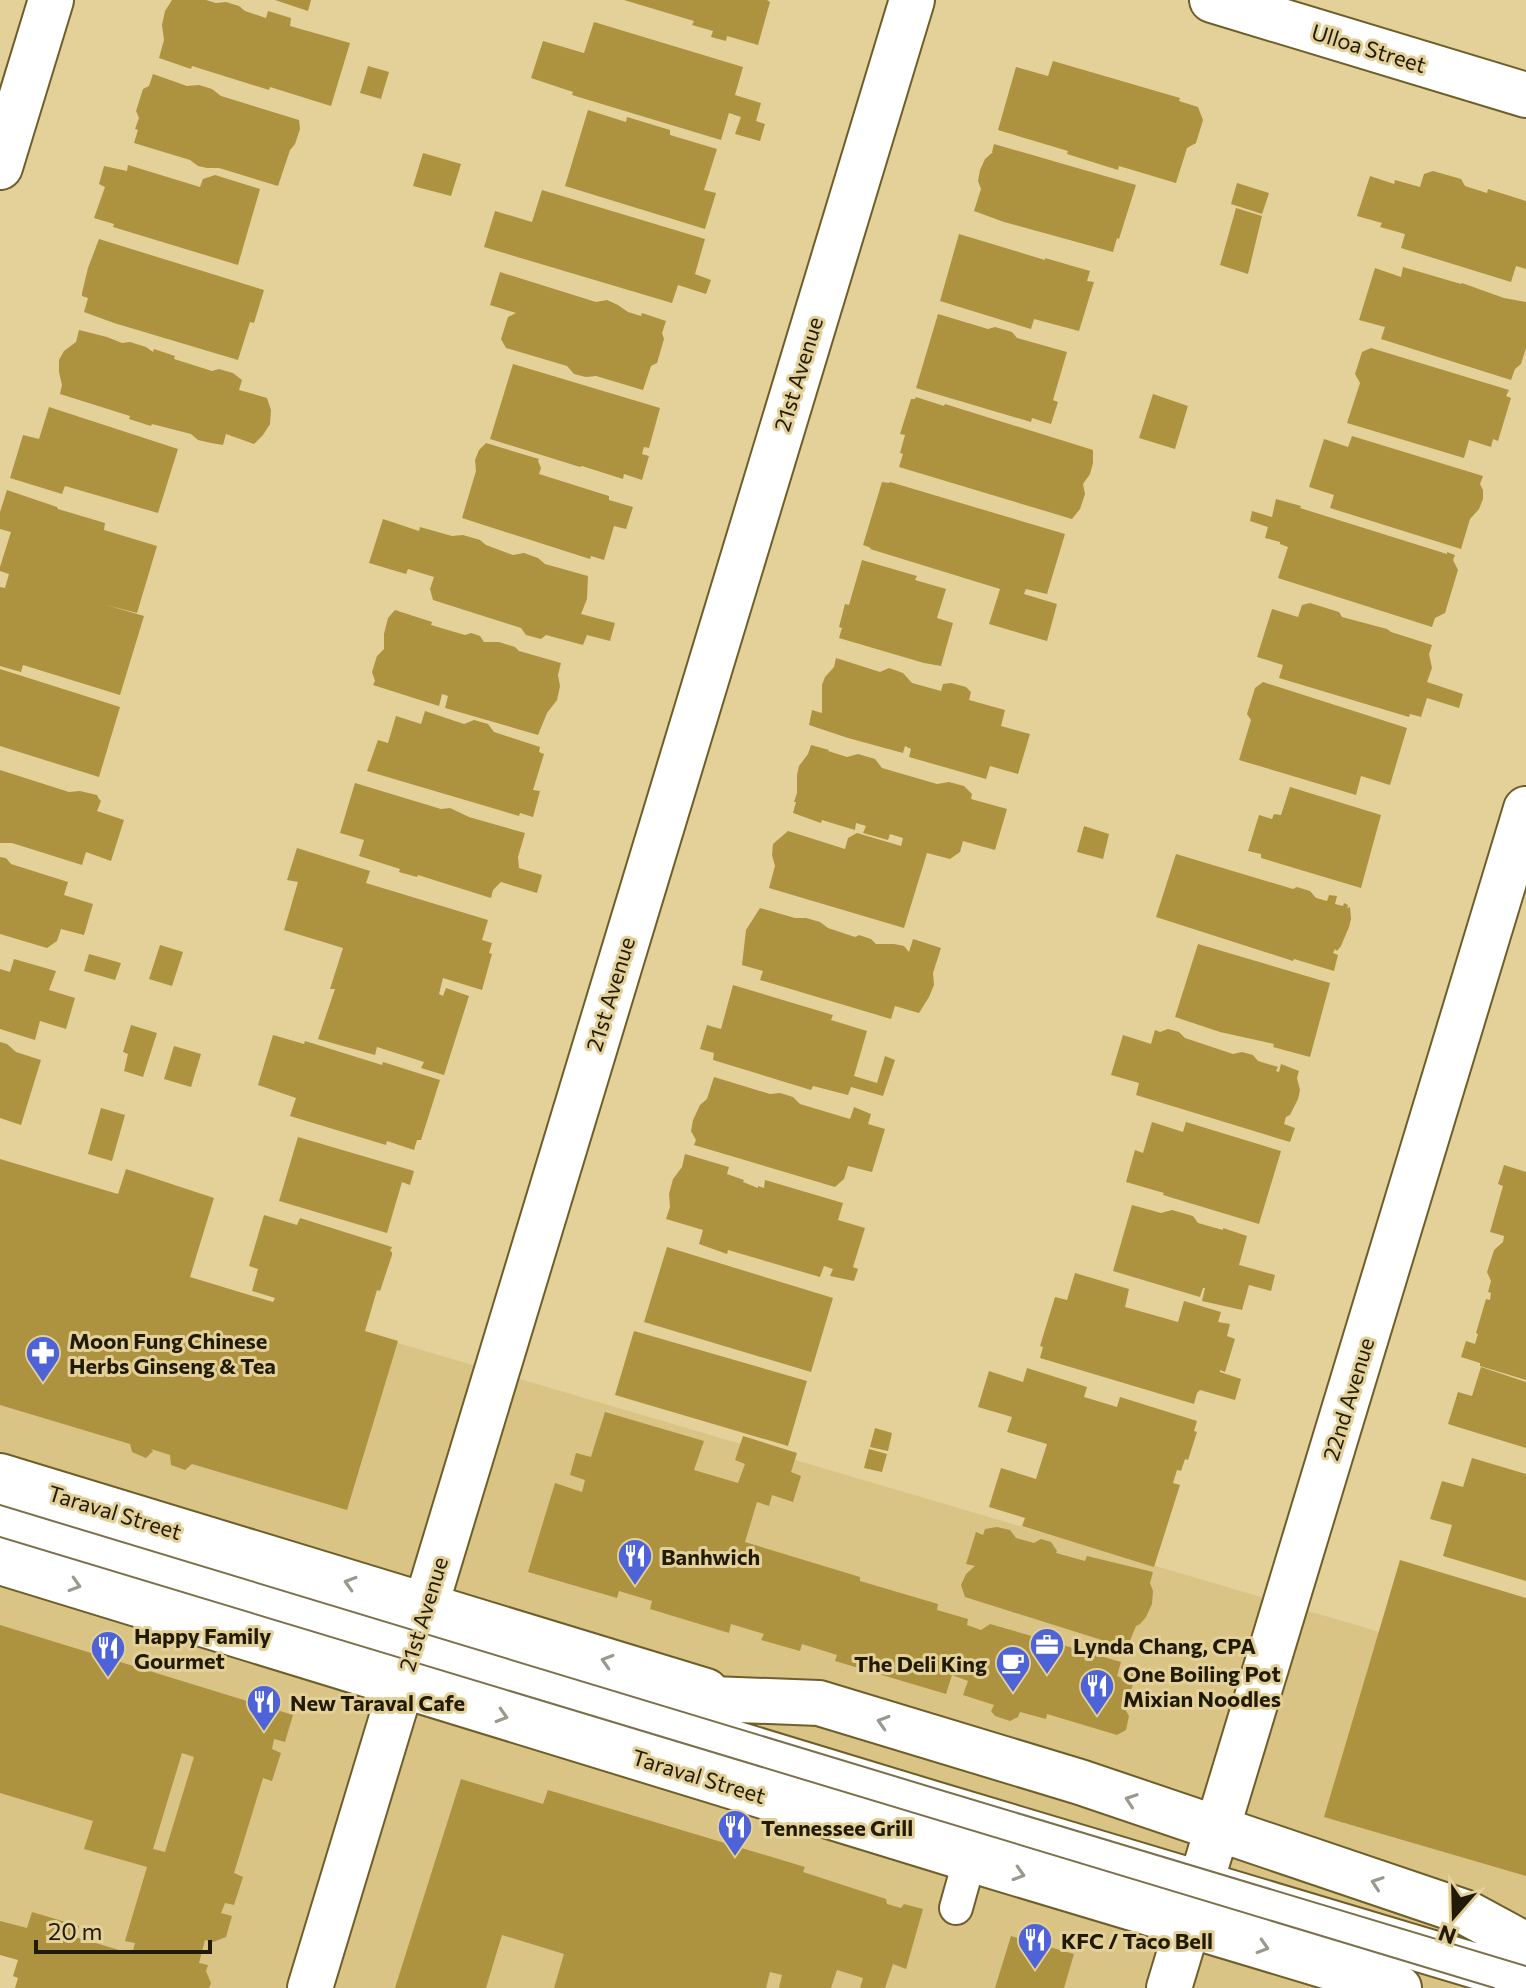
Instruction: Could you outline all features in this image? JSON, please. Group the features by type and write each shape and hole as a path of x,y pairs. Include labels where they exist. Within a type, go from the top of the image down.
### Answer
{"street":[{"path":"0,167 51,0"},
{"name":"21st Avenue","path":"310,1988 912,0"},
{"name":"Ulloa Street","path":"1212,0 1526,95"},
{"name":"22nd Avenue","path":"1169,1988 1526,809"},
{"name":"Taraval Street","path":"0,1476 413,1646 969,1859 1399,1988"},
{"name":"Taraval Street","path":"0,1520 1201,1884 1525,1972"},
{"name":"Taraval Street","path":"0,1562 413,1646 735,1700"},
{"name":"Taraval Street","path":"571,1693 819,1703 1080,1782 1467,1913 1525,1972"}],"lane":[{"path":"956,1908 982,1817"}],"shaded area":[{"path":"0,1226 1526,1675 1526,1988 195,1988 0,1932"}],"building":[{"path":"172,0 226,2 266,18 268,11 291,18 290,26 350,43 331,106 159,58 164,40 162,25 165,11"},
{"path":"275,0 311,0 308,11"},
{"path":"624,0 770,2 758,45 727,36 726,41 711,37 713,31 692,25 694,21"},
{"path":"594,22 743,67 735,95 761,103 756,121 765,124 760,141 735,134 741,117 729,113 721,140 572,95 573,92 531,78 543,41 584,53"},
{"path":"1053,61 1180,98 1179,101 1198,107 1203,120 1196,143 1187,148 1176,183 1119,166 1118,170 998,130 1016,67 1048,76"},
{"path":"368,66 389,72 381,99 360,93"},
{"path":"153,74 187,86 199,85 212,89 221,96 299,120 300,129 278,186 219,168 198,166 190,160 134,143 139,118 136,111 143,89 149,86"},
{"path":"588,110 626,122 627,117 670,130 670,135 717,149 704,190 716,193 705,229 565,186"},
{"path":"994,144 1136,185 1113,252 974,211 981,189 978,181 980,170 993,152"},
{"path":"423,153 461,164 451,196 413,186"},
{"path":"128,165 200,187 203,179 215,175 260,189 238,265 113,227 114,224 94,218 105,187 99,184 104,166 127,171"},
{"path":"1433,171 1461,179 1465,186 1487,193 1488,189 1526,201 1526,269 1516,266 1511,282 1401,248 1405,234 1357,216 1370,176 1394,184 1395,180 1420,187 1424,174"},
{"path":"1237,183 1269,193 1262,214 1231,204"},
{"path":"542,190 705,239 695,274 711,280 706,294 678,285 672,303 484,247 495,211 532,222"},
{"path":"1236,208 1262,216 1248,274 1220,265"},
{"path":"959,234 1090,271 1087,281 1094,282 1079,331 1034,319 1031,329 940,301"},
{"path":"99,239 264,290 238,360 84,312 88,298 82,293"},
{"path":"1403,267 1526,302 1526,348 1511,380 1381,339 1385,327 1359,320 1375,268 1401,277"},
{"path":"500,272 596,302 607,300 628,312 666,321 657,363 651,366 643,390 596,376 574,374 567,366 506,348 501,339 508,317 516,313 490,305"},
{"path":"938,314 988,329 995,327 1012,332 1017,338 1067,352 1053,400 1058,402 1051,424 1032,418 1031,422 916,388"},
{"path":"79,330 122,343 130,342 153,352 154,349 212,371 219,369 233,373 242,380 239,390 267,398 271,410 270,424 254,444 226,434 223,445 198,440 191,434 151,426 129,419 130,416 60,394 59,360 64,351 76,342"},
{"path":"1371,348 1509,390 1506,396 1511,398 1498,441 1493,439 1491,447 1469,440 1464,458 1347,423 1360,383 1355,374 1362,352"},
{"path":"513,364 660,408 649,448 644,447 642,454 649,456 642,480 624,474 623,479 490,439"},
{"path":"1153,394 1188,406 1175,449 1139,438"},
{"path":"916,397 1093,450 1093,463 1083,484 1085,494 1080,509 1072,519 899,467 905,435 900,434 911,399"},
{"path":"49,407 178,449 158,513 65,486 62,494 10,478 23,435 39,439"},
{"path":"1352,436 1483,476 1480,484 1483,499 1470,519 1461,549 1330,508 1334,495 1309,487 1324,439 1348,447"},
{"path":"486,443 539,459 539,474 609,496 609,500 633,507 626,529 614,526 604,560 591,556 590,559 462,518 476,471 475,460"},
{"path":"882,482 1065,534 1047,594 1026,589 1024,594 1057,604 1047,641 989,624 1000,589 863,545"},
{"path":"7,490 105,523 104,530 157,546 137,613 106,605 144,616 120,695 23,665 21,672 0,666 0,587 5,588 9,574 0,571 0,567 11,532 0,529 0,512"},
{"path":"1276,499 1455,555 1453,560 1458,570 1445,613 1435,618 1432,627 1278,578 1288,547 1265,538 1268,527 1250,521 1252,511 1272,517"},
{"path":"383,519 419,531 420,527 452,536 463,535 513,555 524,553 545,564 588,576 587,599 581,614 615,623 610,641 587,635 583,645 546,635 541,639 526,635 521,628 433,600 430,589 434,577 408,569 406,574 369,563"},
{"path":"862,560 917,576 915,580 946,589 937,618 953,623 941,666 839,638 845,604 849,605"},
{"path":"1310,603 1339,612 1342,617 1432,645 1429,654 1432,668 1427,682 1463,694 1459,708 1427,698 1421,717 1410,714 1409,717 1279,678 1283,665 1257,657 1272,609 1298,617 1302,605"},
{"path":"395,610 432,622 431,625 480,636 484,642 499,642 561,663 557,700 547,713 538,735 445,708 448,696 442,694 439,706 373,685 372,672 377,656 384,649 388,618"},
{"path":"836,658 880,672 889,668 903,673 912,683 941,691 943,684 966,687 971,692 969,700 1005,710 1001,726 1030,734 1018,774 990,766 986,779 909,757 911,749 905,746 903,753 809,725 812,710 822,713 822,685"},
{"path":"0,669 120,707 99,777 0,746"},
{"path":"1263,682 1407,728 1390,785 1361,776 1356,795 1239,760 1251,720 1247,714 1255,688"},
{"path":"425,711 464,724 474,720 488,724 494,732 540,747 539,752 544,754 533,790 540,791 533,817 520,813 519,816 367,771 378,740 388,743 396,716 421,724"},
{"path":"811,745 847,757 858,754 875,759 882,768 937,784 949,782 964,786 972,794 971,799 1007,809 995,850 963,841 960,852 950,859 927,853 904,928 769,888 775,866 773,844 788,831 845,849 848,838 857,833 901,846 903,838 890,834 888,840 863,833 866,826 856,823 855,830 793,813 799,766"},
{"path":"0,770 69,792 97,795 101,801 97,811 124,820 111,861 86,852 82,865 12,843 0,843"},
{"path":"355,783 441,809 450,808 469,817 525,833 518,857 519,868 542,875 537,893 501,882 493,890 491,898 399,872 400,869 359,856 364,840 340,833"},
{"path":"1290,787 1381,815 1361,888 1261,858 1261,854 1248,851 1259,815 1272,819 1274,814 1281,815"},
{"path":"1084,826 1109,834 1103,859 1077,852"},
{"path":"297,848 370,871 366,883 488,920 482,940 492,943 489,953 492,954 482,990 443,978 439,994 443,996 446,988 469,996 444,1075 421,1068 424,1062 377,1047 375,1055 318,1039 335,989 330,989 343,948 284,930 298,882 287,880"},
{"path":"1176,854 1293,889 1297,887 1310,891 1316,898 1327,901 1329,895 1337,896 1335,904 1348,905 1351,919 1341,946 1333,953 1338,955 1334,971 1156,917"},
{"path":"0,857 11,864 68,882 64,895 93,904 84,935 61,929 57,941 47,948 0,934"},
{"path":"760,908 820,922 855,937 859,935 871,939 876,944 904,946 909,952 913,939 941,948 929,997 919,1013 895,1006 891,1019 760,980 763,971 742,965 746,930"},
{"path":"1198,944 1330,983 1310,1057 1175,1017"},
{"path":"160,945 183,952 172,986 149,979"},
{"path":"89,954 121,963 115,980 84,971"},
{"path":"14,959 56,971 49,990 75,998 66,1029 40,1021 35,1040 0,1029 0,969 10,972"},
{"path":"733,985 833,1015 831,1020 867,1031 854,1076 877,1083 885,1056 895,1060 883,1096 851,1087 848,1095 813,1086 811,1090 713,1060 714,1053 700,1049 707,1025 721,1029"},
{"path":"131,1025 157,1033 143,1077 124,1071 128,1054 123,1052"},
{"path":"1168,1029 1233,1054 1242,1052 1253,1055 1258,1061 1278,1067 1276,1071 1279,1072 1281,1064 1299,1071 1298,1099 1284,1124 1295,1128 1290,1142 1136,1095 1139,1083 1111,1075 1123,1035 1151,1044 1155,1030"},
{"path":"273,1035 304,1044 305,1041 382,1065 383,1062 440,1080 421,1140 417,1140 414,1150 387,1141 386,1145 290,1116 296,1098 258,1085"},
{"path":"0,1042 16,1052 41,1060 21,1125 0,1118"},
{"path":"174,1046 201,1054 191,1087 164,1079"},
{"path":"714,1077 770,1094 793,1097 800,1104 850,1119 854,1107 871,1114 868,1124 885,1129 872,1172 848,1166 844,1179 835,1187 694,1145 696,1140 691,1131 693,1120 700,1105 707,1099"},
{"path":"101,1108 125,1115 112,1161 88,1154"},
{"path":"1152,1122 1183,1132 1186,1122 1281,1151 1259,1224 1126,1182 1135,1150 1143,1153"},
{"path":"298,1137 414,1171 410,1185 402,1182 387,1233 279,1201"},
{"path":"685,1154 729,1167 727,1174 758,1188 764,1188 765,1180 843,1203 838,1220 865,1228 853,1267 858,1269 854,1281 830,1276 833,1269 824,1266 820,1277 699,1244 703,1230 666,1219 673,1179 682,1167"},
{"path":"0,1159 118,1194 126,1169 214,1198 190,1277 273,1302 275,1298 252,1291 258,1269 249,1266 264,1215 297,1225 300,1218 392,1247 392,1255 380,1291 377,1290 365,1331 398,1341 347,1510 192,1464 185,1470 171,1465 170,1455 151,1449 153,1451 146,1458 132,1452 130,1444 0,1405"},
{"path":"1504,1165 1526,1172 1526,1380 1461,1357 1466,1341 1475,1344 1486,1299 1490,1300 1491,1293 1488,1292 1491,1281 1487,1272 1494,1250 1503,1242 1504,1236 1490,1232 1503,1186 1498,1184"},
{"path":"1132,1205 1161,1213 1172,1210 1193,1216 1198,1223 1247,1236 1239,1265 1275,1275 1271,1291 1249,1285 1242,1310 1202,1301 1205,1288 1200,1297 1113,1271"},
{"path":"667,1247 833,1298 811,1372 644,1322"},
{"path":"1075,1273 1129,1289 1125,1307 1178,1322 1184,1301 1221,1312 1218,1322 1230,1324 1227,1336 1235,1339 1225,1372 1220,1372 1241,1379 1235,1400 1200,1390 1194,1404 1040,1358 1043,1347 1040,1346 1055,1297 1067,1300"},
{"path":"634,1331 807,1381 788,1446 615,1395"},
{"path":"1481,1367 1526,1382 1526,1448 1448,1424 1458,1392 1472,1396"},
{"path":"1027,1368 1087,1387 1084,1397 1117,1407 1120,1397 1197,1421 1194,1431 1197,1432 1188,1460 1185,1459 1181,1471 1177,1470 1173,1483 1180,1485 1154,1567 1022,1526 1025,1518 989,1507 1001,1468 1036,1479 1047,1444 1007,1432 1012,1417 978,1407 989,1371 1023,1382"},
{"path":"605,1412 704,1441 694,1470 738,1483 745,1464 735,1460 743,1436 797,1453 791,1472 801,1476 793,1502 772,1495 769,1506 757,1502 745,1542 938,1604 937,1610 968,1619 967,1625 981,1630 990,1624 1121,1662 1117,1676 1124,1679 1126,1671 1136,1675 1125,1709 1129,1716 1126,1730 1117,1735 1047,1714 1046,1719 1020,1712 1010,1721 995,1716 991,1711 994,1705 963,1695 968,1681 952,1675 946,1694 835,1661 837,1655 802,1644 800,1651 761,1640 764,1634 731,1624 729,1633 650,1609 652,1601 619,1591 617,1598 528,1572 555,1483 582,1492 585,1480 570,1475 576,1453 591,1457"},
{"path":"875,1428 892,1433 888,1451 870,1447"},
{"path":"869,1449 887,1454 882,1472 864,1468"},
{"path":"1472,1458 1526,1474 1526,1581 1443,1556 1452,1525 1430,1519 1442,1481 1463,1487"},
{"path":"997,1527 1010,1530 1016,1538 1034,1543 1041,1539 1051,1542 1056,1553 1085,1561 1087,1556 1153,1572 1150,1583 1152,1604 1146,1617 1136,1626 1127,1648 965,1597 961,1585 966,1574 975,1566 966,1564 976,1532 983,1535 985,1529"},
{"path":"1400,1560 1526,1598 1526,1876 1324,1817"},
{"path":"0,1625 293,1715 285,1742 274,1739 272,1749 281,1753 272,1781 263,1778 234,1873 243,1877 234,1905 225,1903 221,1913 232,1916 226,1937 213,1942 205,1940 199,1963 208,1965 209,1988 15,1988 18,1978 13,1976 18,1960 0,1955 0,1921 27,1928 32,1912 79,1926 76,1937 132,1954 135,1943 125,1941 147,1867 84,1849 93,1821 0,1793","holes":["182,1753 194,1757 165,1852 153,1849"]},
{"path":"461,1779 543,1804 548,1790 805,1867 803,1872 886,1899 887,1904 923,1909 906,1969 893,1964 885,1988 860,1988 863,1978 837,1970 831,1988 779,1988 782,1975 770,1972 766,1988 554,1988 564,1954 502,1935 486,1988 395,1988"},
{"name":"KFC / Taco Bell","path":"1011,1936 1074,1954 1064,1988 995,1988"}],"tram line":[{"path":"0,1505 1526,1966"},
{"path":"0,1537 1494,1988"}],"place":[{"name":"Moon Fung Chinese Herbs Ginseng & Tea","path":"43,1384"},
{"name":"Banhwich","path":"635,1587"},
{"name":"Lynda Chang, CPA","path":"1047,1676"},
{"name":"Happy Family Gourmet","path":"108,1679"},
{"name":"The Deli King","path":"1013,1694"},
{"name":"One Boiling Pot Mixian Noodles","path":"1097,1717"},
{"name":"New Taraval Cafe","path":"264,1733"},
{"name":"Tennessee Grill","path":"735,1858"},
{"name":"KFC / Taco Bell","path":"1035,1971"}]}
